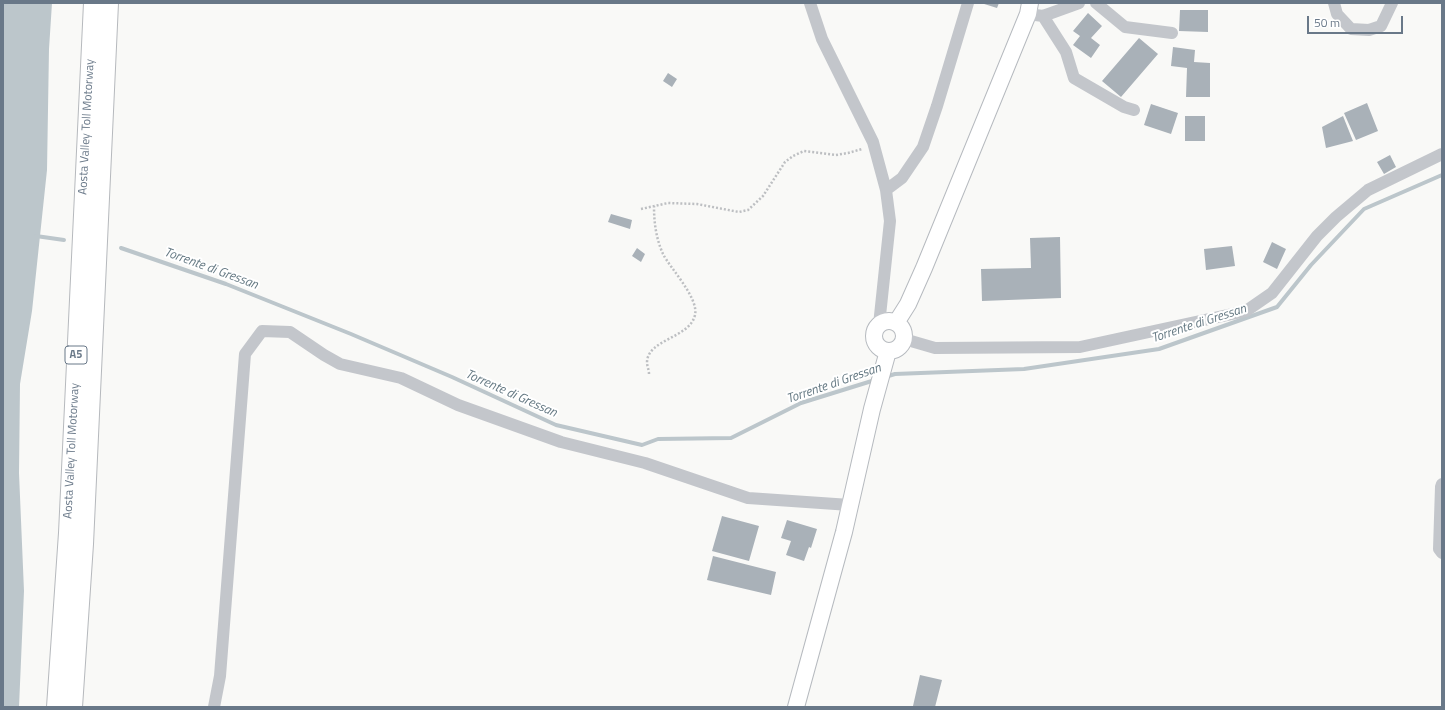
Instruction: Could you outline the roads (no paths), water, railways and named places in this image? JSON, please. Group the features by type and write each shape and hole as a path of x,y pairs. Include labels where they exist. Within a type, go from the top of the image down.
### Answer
{"highway":[{"name":"Aosta Valley Toll Motorway","path":"56,707 68,533 93,3"},
{"name":"Aosta Valley Toll Motorway","path":"73,707 84,544 109,3"}],"main road":[{"path":"896,323 908,304 924,268 1034,11"},
{"path":"887,321 896,323 901,327 904,333 904,339 898,348 888,351 880,348 875,341 874,332 879,324 887,321"},
{"path":"796,707 850,505 872,409 888,351"}],"street":[{"path":"810,3 822,39 873,142 886,190 890,221 879,324"},
{"path":"886,190 902,178 923,147 968,3"},
{"path":"1079,3 1034,11 1066,52 1074,78 1124,107 1134,110"},
{"path":"1096,3 1125,27 1172,33"},
{"path":"1334,3 1337,14 1351,29 1368,30 1381,26 1392,3"},
{"path":"904,339 936,348 1080,347 1246,311 1272,293 1317,236 1336,217 1368,190 1442,154"},
{"path":"214,707 220,676 245,354 262,331 290,332 340,364 401,378 458,405 561,442 645,463 748,498 850,505"},
{"path":"1442,484 1439,549 1442,553"}],"waterway":[{"name":"Torrente di Gressan","path":"885,377 895,374 1024,369 1159,349 1277,307 1311,265 1364,209 1442,175"},
{"name":"Torrente di Gressan","path":"36,236 64,240"},
{"name":"Torrente di Gressan","path":"121,248 226,284 351,334 452,377 556,425 642,445 658,439 731,438 801,403 875,380"}]}
